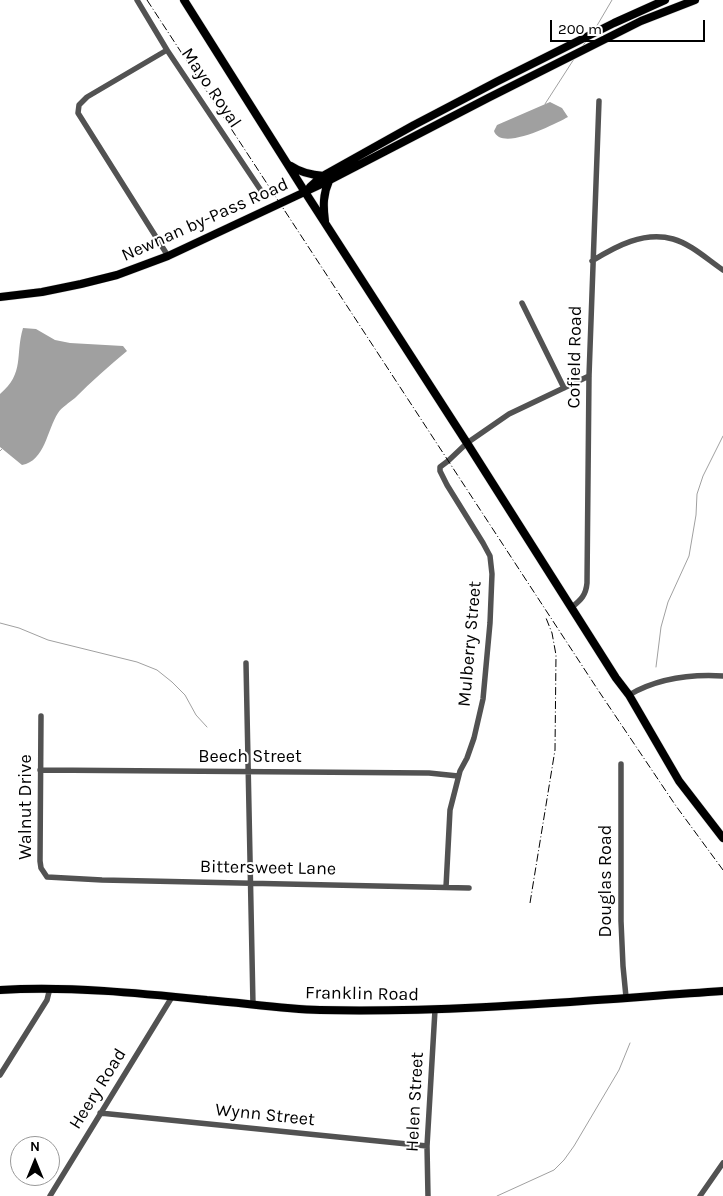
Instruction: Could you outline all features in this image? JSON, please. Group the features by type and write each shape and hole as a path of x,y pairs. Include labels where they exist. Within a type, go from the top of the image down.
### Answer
{"main road":[{"path":"184,0 616,678 629,695 679,781 723,838"},
{"path":"325,223 323,204 327,178 414,125 614,23 665,0"},
{"path":"286,162 296,170 327,178 641,21 695,0"},
{"name":"Newnan by-Pass Road","path":"0,297 42,292 117,275 168,256 305,192 327,178"},
{"name":"Franklin Road","path":"0,990 50,988 318,1010 435,1010 723,992"}],"street":[{"name":"Mayo Royal","path":"137,0 167,50 262,192"},
{"path":"167,50 87,97 79,105 78,113 168,256"},
{"name":"Cofield Road","path":"572,607 582,598 586,589 592,261 599,102"},
{"path":"592,261 622,244 640,238 659,236 674,239 723,270"},
{"path":"522,303 564,388"},
{"path":"467,442 509,414 589,376"},
{"name":"Mulberry Street","path":"446,887 449,823 458,776 474,738 483,699 490,623 492,574 490,556 440,471 440,466 448,461 467,442"},
{"path":"246,663 252,1005"},
{"path":"629,695 643,687 680,676 723,676"},
{"name":"Walnut Drive","path":"41,716 41,868 47,876 66,878"},
{"name":"Douglas Road","path":"621,764 621,921 622,966 626,998"},
{"name":"Beech Street","path":"40,770 429,773 458,776"},
{"name":"Bittersweet Lane","path":"66,878 469,888"},
{"path":"0,1075 47,1000 50,988"},
{"name":"Heery Road","path":"50,1196 172,997"},
{"name":"Helen Street","path":"428,1196 428,1146 435,1010"},
{"name":"Wynn Street","path":"100,1113 428,1146"},
{"path":"700,1196 723,1163"}],"shaded area":[{"path":"550,102 562,108 568,117 541,130 517,138 507,139 499,137 494,131 497,125"},
{"path":"23,328 36,329 55,340 70,343 123,346 127,351 60,411 54,420 41,451 36,458 22,465 0,447 0,394 13,379 16,371"}],"waterway":[{"path":"595,29 612,0"},
{"path":"582,47 587,40"},
{"path":"545,104 574,59"},
{"path":"656,667 661,627 668,602 689,556 696,515 697,494 703,476 723,436"},
{"path":"0,623 19,628 48,640 137,662 157,670 185,695 196,715 207,727"},
{"path":"497,1196 554,1170 564,1160 619,1070 630,1043"}],"railway":[{"path":"147,0 598,690 676,806 723,870"},
{"path":"530,903 555,750 556,655 552,633 546,618"}]}
